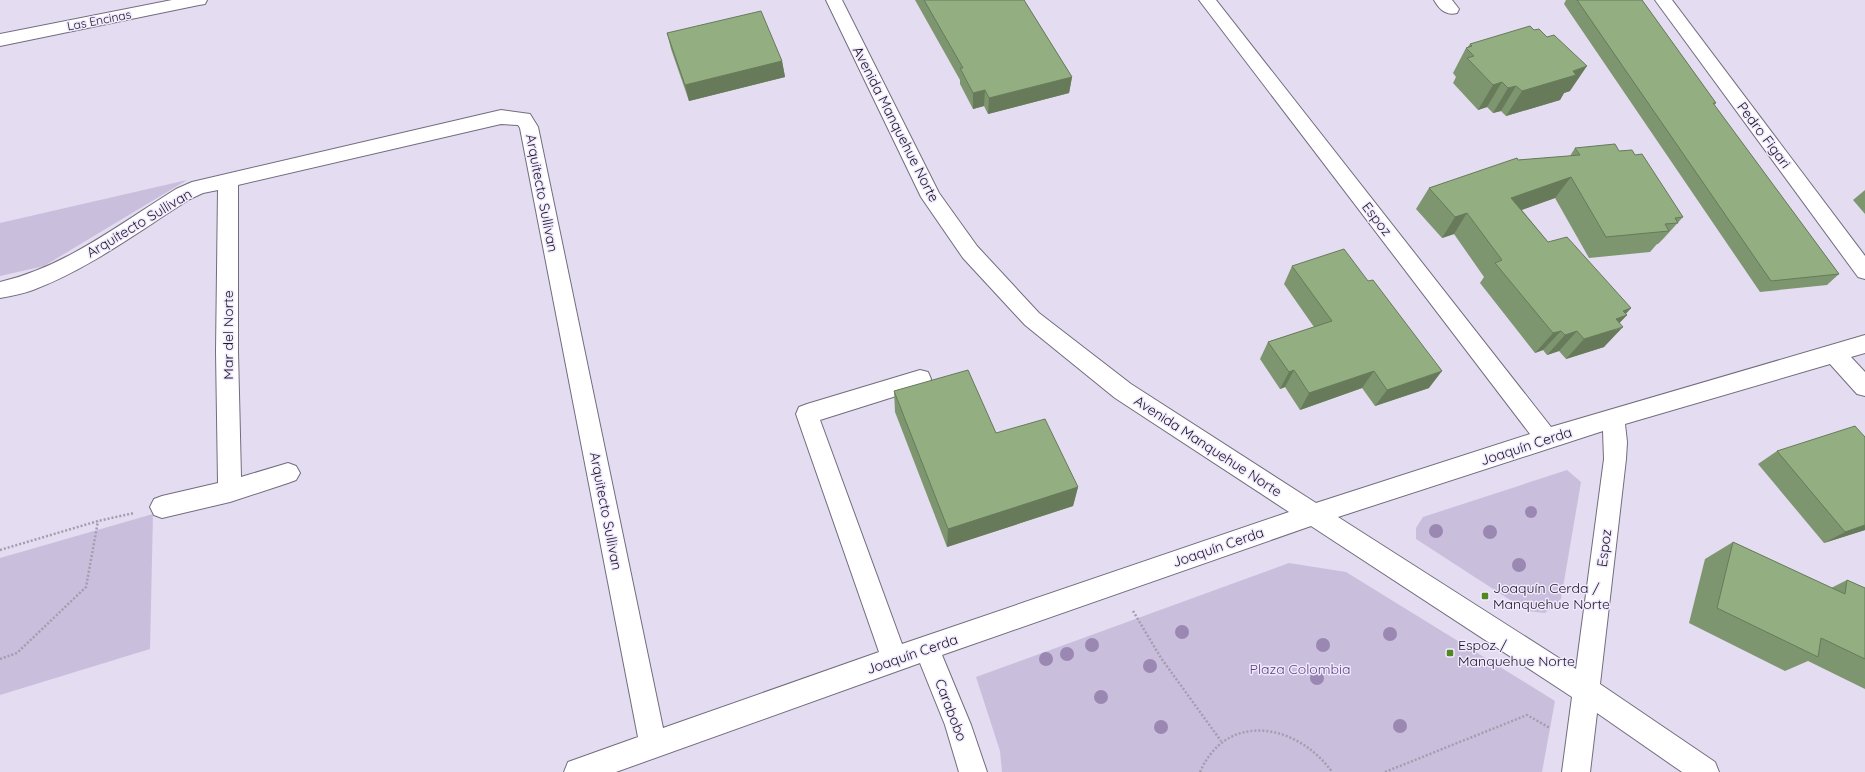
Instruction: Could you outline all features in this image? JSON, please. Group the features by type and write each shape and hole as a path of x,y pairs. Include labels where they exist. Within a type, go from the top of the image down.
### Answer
{"street":[{"name":"Las Encinas","path":"0,40 199,0"},
{"name":"Avenida Manquehue Norte","path":"834,0 931,197 970,252 1032,319 1123,391 1587,691 1706,772"},
{"name":"Espoz","path":"1207,0 1547,439"},
{"name":"Pedro Figari","path":"1663,0 1865,271"},
{"name":"Arquitecto Sullivan","path":"0,290 26,284 55,272 80,259 183,194 199,187 501,117 523,119 529,127 653,745"},
{"name":"Mar del Norte","path":"228,180 227,352 230,491"},
{"name":"Joaquín Cerda","path":"578,772 927,648 1313,515 1547,439 1865,344"},
{"path":"1834,353 1865,387"},
{"path":"895,660 875,600 807,414 920,379"},
{"name":"Espoz","path":"1576,772 1615,459 1616,442 1613,419"},
{"path":"162,507 230,491 288,473"},
{"name":"Carabobo","path":"927,648 958,725 973,772"}],"path":[{"path":"0,550 98,520 162,507"},
{"path":"0,659 16,653 86,587 98,520"},
{"path":"1133,611 1161,658 1221,741"},
{"path":"1385,772 1527,715 1580,743"},
{"path":"1200,772 1206,757 1221,741 1242,732 1264,729 1288,735 1310,748 1332,772"}],"green space":[{"path":"187,180 44,266 0,276 0,223"},
{"path":"1567,470 1581,482 1561,599 1545,613 1527,611 1416,539 1416,528 1423,517"},
{"path":"153,514 150,649 0,695 0,558"},
{"name":"Plaza Colombia","path":"1289,563 1346,572 1555,701 1542,772 1002,772 1000,751 976,677"}],"building":[{"path":"924,0 1024,0 1072,77 989,98 985,90 973,93 960,68 963,68"},
{"path":"1577,0 1642,0 1716,103 1713,103 1839,274 1771,281"},
{"path":"761,11 782,61 685,85 667,33"},
{"path":"1530,26 1534,30 1539,29 1547,37 1554,35 1587,66 1573,71 1576,75 1522,91 1516,86 1508,88 1502,82 1493,85 1467,58 1474,56 1466,48 1472,46 1470,44"},
{"path":"1615,144 1619,151 1632,150 1635,155 1642,154 1683,217 1675,218 1678,223 1665,224 1669,231 1606,237 1571,177 1511,198 1548,242 1567,237 1631,308 1623,311 1627,315 1616,319 1623,327 1584,339 1577,331 1565,335 1561,331 1553,333 1495,263 1502,260 1467,213 1455,217 1429,188 1517,158 1518,160 1580,155 1575,148"},
{"path":"1344,249 1368,281 1373,280 1442,371 1387,390 1374,371 1309,393 1294,370 1289,372 1268,342 1332,321 1292,266"},
{"path":"968,370 996,433 1045,419 1078,487 948,529 894,391"},
{"path":"1855,426 1865,437 1865,525 1845,532 1777,451"},
{"path":"1733,542 1845,594 1847,580 1865,588 1865,659 1821,638 1818,657 1717,608"}],"place":[{"name":"Joaquín Cerda / Manquehue Norte","path":"1485,596"},
{"name":"Espoz / Manquehue Norte","path":"1450,653"}]}
